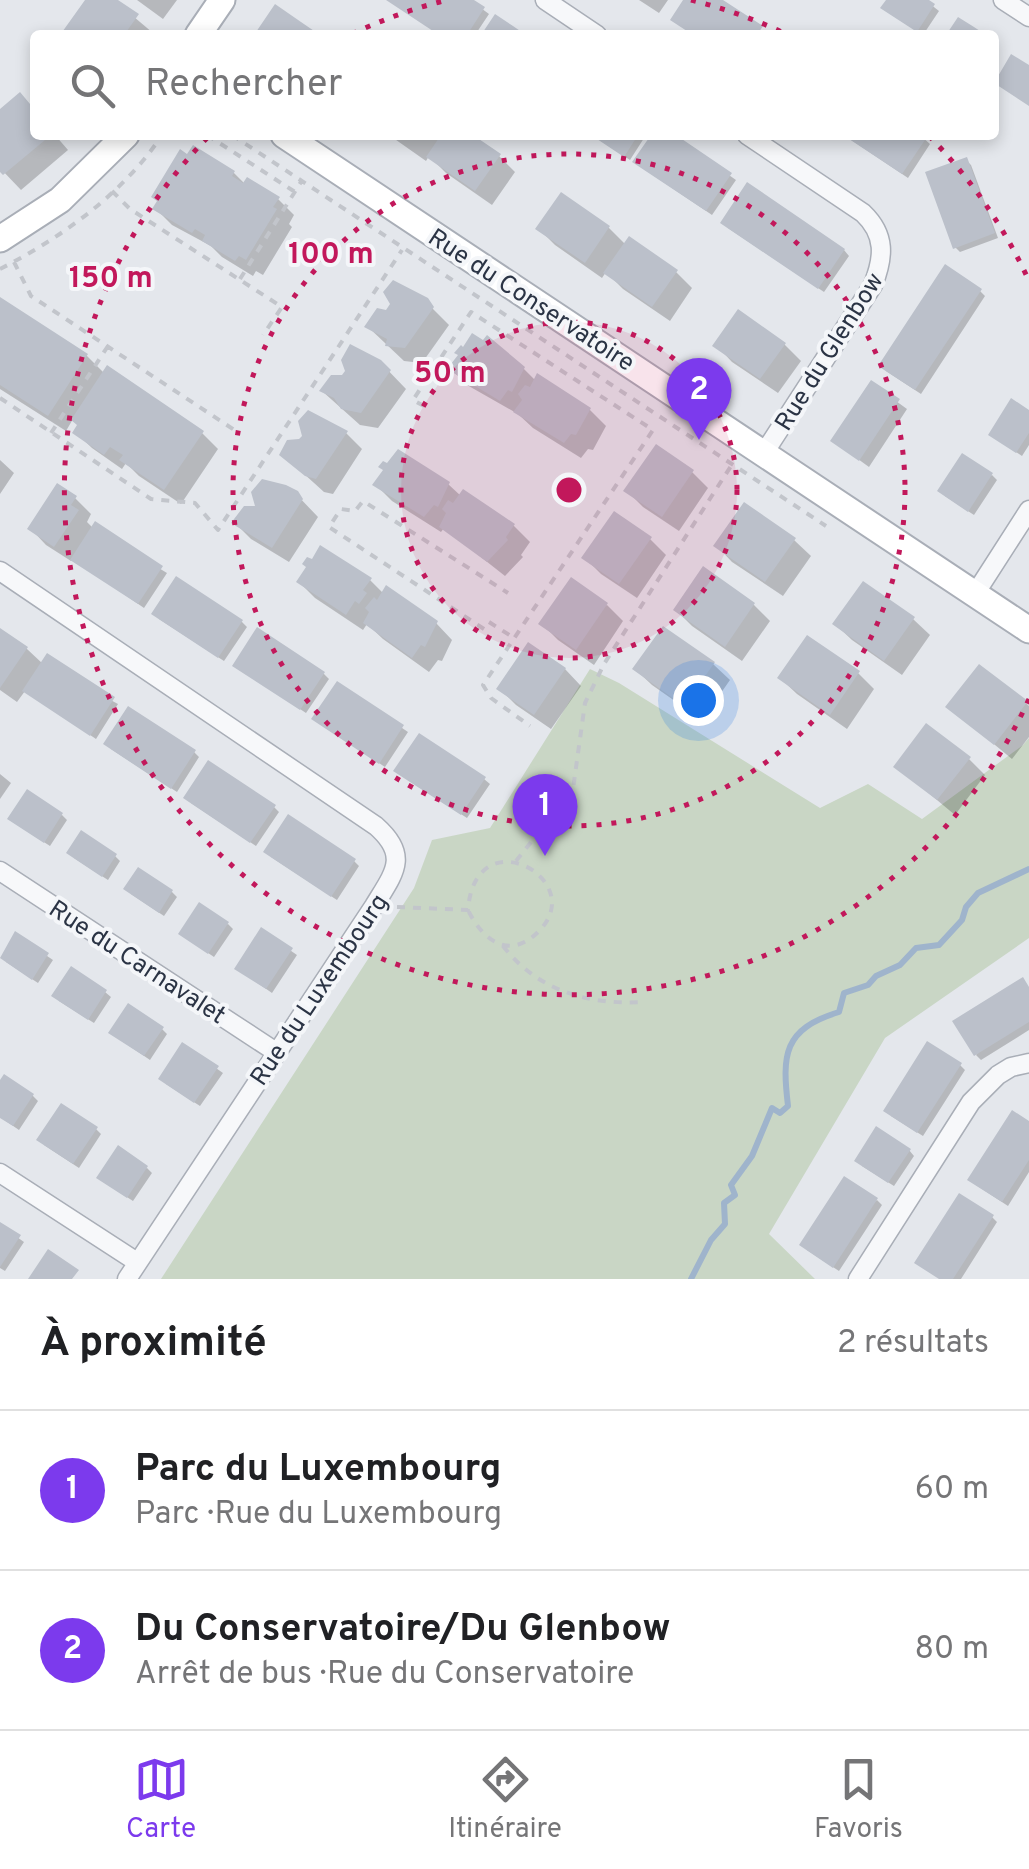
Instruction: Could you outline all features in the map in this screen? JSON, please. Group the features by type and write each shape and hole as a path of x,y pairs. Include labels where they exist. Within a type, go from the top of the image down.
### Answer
{"street":[{"path":"201,30 222,0"},
{"path":"545,0 590,30"},
{"path":"1003,0 1029,17"},
{"path":"0,239 60,200 121,140"},
{"name":"Rue du Conservatoire","path":"292,140 1029,630"},
{"name":"Rue du Glenbow","path":"754,140 863,213 875,225 882,245 882,263 874,285 764,452"},
{"path":"975,594 1029,510"},
{"name":"Rue du Luxembourg","path":"0,571 376,826 392,840 397,855 394,873 374,906 126,1279"},
{"name":"Rue du Carnavalet","path":"0,871 276,1052"},
{"path":"858,1279 972,1102 998,1075 1029,1063"},
{"path":"0,1173 137,1262"}],"path":[{"path":"215,140 295,192"},
{"path":"240,140 825,526"},
{"path":"240,280 302,181"},
{"path":"112,191 130,209 282,307 264,335"},
{"path":"0,398 151,499 195,503 218,530 403,248"},
{"path":"14,262 31,296 239,432"},
{"path":"424,406 412,400 470,312 653,430 484,685 491,698 530,726"},
{"path":"52,432 108,346"},
{"path":"516,861 573,788 585,703 604,664 731,466"},
{"path":"484,629 329,527 341,509 355,511 362,500 508,593"},
{"path":"489,622 515,638"},
{"path":"503,946 529,941 548,922 552,896 540,872 516,861 496,863 479,874 469,891 468,910 480,934 503,946 520,968 579,998 608,1004 644,1002"},
{"path":"374,906 468,910"}],"green space":[{"path":"590,669 619,683 820,808 868,784 922,819 1029,738 1029,938 885,1038 769,1234 815,1279 161,1279 414,888 432,840 490,828"}],"building":[{"path":"85,0 118,0 139,14 128,30 64,30"},
{"path":"386,0 474,0 485,7 470,30 431,30"},
{"path":"683,0 723,0 763,26 760,30 685,30 670,20"},
{"path":"886,0 929,0 935,4 918,30 880,8"},
{"path":"275,4 313,30 257,30"},
{"path":"495,14 519,30 484,30"},
{"path":"958,17 978,30 949,30"},
{"path":"1011,54 1029,65 1029,106 999,86 999,74"},
{"path":"20,92 30,104 30,140 45,140 3,175 0,172 0,109"},
{"path":"438,140 480,140 501,154 475,191 426,157"},
{"path":"598,140 635,140 624,157"},
{"path":"647,140 683,140 732,173 706,211 632,162"},
{"path":"851,140 925,140 902,174"},
{"path":"193,145 235,171 232,176 243,183 247,177 280,197 273,207 277,209 246,260 239,256 235,261 202,241 205,235 195,229 192,233 152,209 157,201 151,197 180,149 187,154"},
{"path":"967,157 995,233 953,249 925,172"},
{"path":"747,182 845,249 818,289 720,223"},
{"path":"561,192 610,226 585,263 535,229"},
{"path":"629,236 678,270 652,307 603,273"},
{"path":"945,264 982,289 915,390 878,366"},
{"path":"393,280 428,298 434,307 405,348 385,346 387,339 364,327 377,308 386,310 390,304 383,292"},
{"path":"0,297 88,354 48,416 0,385"},
{"path":"738,309 786,343 760,379 712,346"},
{"path":"472,333 483,340 487,335 525,367 512,392 508,390 500,401 447,369 458,355 454,353"},
{"path":"350,344 381,360 391,370 361,413 341,409 334,398 319,391 331,375 342,375 345,371 341,360"},
{"path":"107,365 204,431 164,490 119,460 123,455 110,447 104,455 72,433 77,425 71,420"},
{"path":"537,373 591,408 576,435 571,434 564,443 513,412 522,400 518,394 525,385 530,387"},
{"path":"871,380 900,399 859,461 830,441"},
{"path":"1011,398 1029,410 1029,433 1016,453 988,435"},
{"path":"308,410 348,431 316,479 305,476 279,455 287,440 302,436 298,421"},
{"path":"656,444 694,470 662,517 623,491"},
{"path":"398,449 450,482 438,507 434,505 424,517 372,485 383,470 378,467 383,461 387,463"},
{"path":"962,453 993,473 968,512 937,491"},
{"path":"262,479 286,485 303,499 272,548 231,523 244,506 255,506 251,492"},
{"path":"57,483 77,496 71,505 79,510 54,547 27,529"},
{"path":"463,489 515,524 506,537 508,540 487,562 439,527 446,513 442,509 448,500 453,503"},
{"path":"744,502 796,538 765,582 713,546"},
{"path":"614,511 652,537 619,584 581,558"},
{"path":"95,521 163,566 138,604 70,560"},
{"path":"320,545 372,578 363,590 367,593 359,604 355,601 346,615 296,582 306,567 302,564 307,557 312,559"},
{"path":"703,566 755,603 725,647 673,610"},
{"path":"176,576 243,620 218,658 151,614"},
{"path":"571,577 608,603 576,650 538,624"},
{"path":"863,581 915,617 884,661 832,624"},
{"path":"386,585 438,621 425,647 421,645 412,658 363,623 369,612 365,608 374,597 377,600"},
{"path":"663,626 715,662 684,706 632,669"},
{"path":"257,627 325,672 300,710 232,666"},
{"path":"0,628 28,647 0,688"},
{"path":"807,635 860,671 830,715 777,678"},
{"path":"528,642 566,668 534,715 496,689"},
{"path":"47,653 115,697 90,736 22,691"},
{"path":"979,664 1028,701 994,745 945,707"},
{"path":"337,681 404,725 379,764 311,719"},
{"path":"128,706 196,750 171,789 103,744"},
{"path":"926,723 971,757 937,800 893,767"},
{"path":"419,733 486,777 461,815 393,771"},
{"path":"208,760 276,805 250,843 183,798"},
{"path":"27,789 63,813 44,843 7,819"},
{"path":"288,814 356,859 331,897 263,852"},
{"path":"81,830 117,854 102,877 66,853"},
{"path":"138,867 173,890 159,913 123,889"},
{"path":"199,902 229,922 208,954 178,934"},
{"path":"261,927 293,948 266,989 234,969"},
{"path":"15,931 49,953 32,980 0,958"},
{"path":"71,966 107,990 88,1020 51,996"},
{"path":"1023,977 1029,987 1029,1022 974,1056 952,1021"},
{"path":"128,1003 164,1027 144,1056 108,1033"},
{"path":"927,1041 962,1063 917,1133 883,1111"},
{"path":"182,1042 219,1066 194,1103 158,1079"},
{"path":"4,1074 34,1094 13,1126 0,1118 0,1080"},
{"path":"61,1103 98,1127 73,1164 36,1140"},
{"path":"1012,1110 1029,1121 1029,1160 1002,1202 967,1180"},
{"path":"876,1126 911,1149 888,1183 854,1161"},
{"path":"118,1145 148,1166 127,1198 96,1178"},
{"path":"844,1176 878,1198 833,1268 799,1245"},
{"path":"959,1193 994,1215 953,1279 939,1279 914,1263"},
{"path":"0,1222 21,1235 0,1267"},
{"path":"48,1249 79,1270 72,1279 28,1279"}],"waterway":[{"path":"691,1279 711,1240 725,1224 724,1203 735,1195 731,1185 752,1156 772,1108 780,1113 788,1106 787,1058 797,1036 820,1019 839,1012 844,993 868,985 876,976 900,965 916,948 939,945 962,920 966,907 978,893 1029,869"}],"place":[{"name":"Du Conservatoire/Du Glenbow","path":"699,440"},
{"name":"Parc du Luxembourg","path":"545,856"}]}
